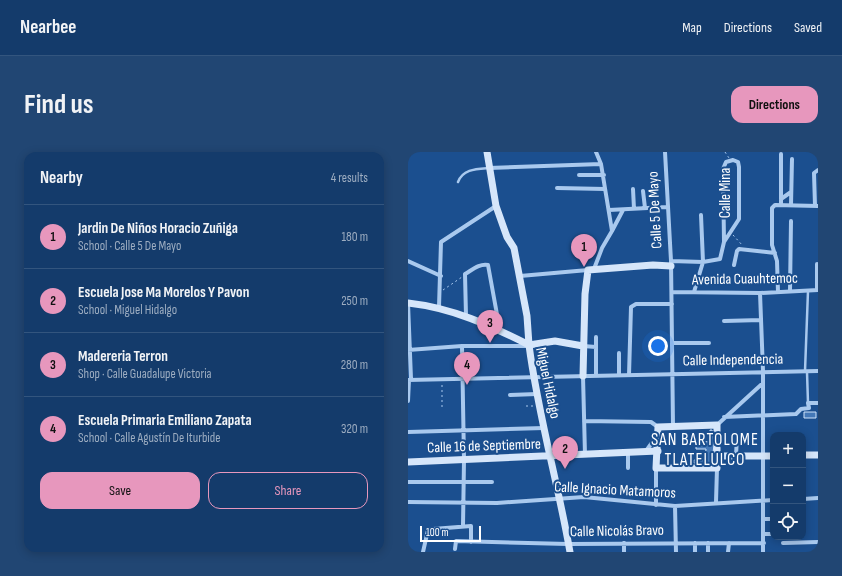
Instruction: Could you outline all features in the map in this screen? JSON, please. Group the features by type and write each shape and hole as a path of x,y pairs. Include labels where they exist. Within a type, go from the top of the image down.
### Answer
{"street":[{"path":"487,152 496,206 507,237 514,248 527,316 530,346"},
{"path":"596,152 604,175 612,231"},
{"name":"Calle 5 De Mayo","path":"665,152 672,292 673,426"},
{"path":"781,154 781,205"},
{"name":"Calle Mina","path":"703,262 718,260 721,256 724,242 722,169 728,157 736,161 739,167 739,219 724,242"},
{"path":"790,205 792,159"},
{"path":"489,168 601,164"},
{"path":"778,292 778,264 772,245 772,208 775,205 816,206 814,173 818,170"},
{"path":"579,175 604,175"},
{"path":"557,188 605,189"},
{"path":"633,189 634,209"},
{"path":"643,191 645,208"},
{"path":"781,199 791,192"},
{"path":"439,307 443,240 496,206"},
{"path":"609,210 667,207"},
{"path":"585,455 583,346 585,294 591,270 623,210"},
{"path":"694,292 703,262 701,215"},
{"path":"790,291 791,221"},
{"path":"734,265 738,250 746,249 775,253"},
{"path":"408,262 441,276"},
{"path":"671,264 703,262"},
{"name":"Calle 5 De Mayo","path":"520,276 671,264"},
{"path":"817,264 818,290"},
{"path":"466,316 466,274 481,265 488,265 500,331"},
{"name":"Avenida Cuauhtemoc","path":"672,292 760,293 818,290"},
{"path":"760,293 763,371 763,552"},
{"path":"408,303 410,357 408,401"},
{"name":"Miguel Hidalgo","path":"408,303 439,307 466,316 530,346 537,394 560,498 570,552"},
{"path":"630,375 630,310 632,306 636,304 672,304"},
{"path":"724,322 761,320"},
{"path":"596,337 596,376"},
{"path":"409,350 462,346 530,346 555,342 596,347"},
{"path":"672,343 709,343"},
{"path":"462,346 464,431 463,526"},
{"path":"619,353 619,376"},
{"name":"Calle Independencia","path":"410,380 534,376 619,376 763,371 818,371"},
{"path":"716,502 717,425 763,383"},
{"path":"510,395 537,394"},
{"path":"724,417 796,414 802,409 809,408 808,403 818,403"},
{"path":"584,421 673,426 717,425"},
{"path":"655,424 658,435 656,505"},
{"path":"408,432 545,428"},
{"path":"646,451 658,435"},
{"path":"736,457 737,436"},
{"path":"717,449 736,457 770,456"},
{"name":"Calle 16 de Septiembre","path":"408,462 551,457 646,451 658,452"},
{"path":"628,452 628,468"},
{"path":"806,455 818,455"},
{"path":"656,468 717,468"},
{"path":"408,482 492,482"},
{"name":"Calle Ignacio Matamoros","path":"408,502 464,503 560,498 607,498 656,505 675,506 716,502 770,500"},
{"path":"806,499 818,498"},
{"path":"675,506 676,552"},
{"path":"764,519 770,519"},
{"path":"423,552 428,530 463,526 471,527 471,542"},
{"path":"764,534 770,534"},
{"name":"Calle Nicolás Bravo","path":"455,549 455,541 568,544 676,542 764,543"},
{"path":"783,543 818,542"},
{"path":"624,543 624,552"},
{"path":"695,543 695,552"},
{"path":"708,543 708,552"},
{"path":"728,552 729,543"}],"lane":[{"path":"458,182 460,176 465,172 489,168"},
{"path":"808,290 806,371 808,403"}],"path":[{"path":"725,152 728,157"},
{"path":"728,157 729,152"},
{"path":"731,233 738,238 746,249"},
{"path":"440,292 466,274"},
{"path":"442,379 442,407"},
{"path":"526,406 540,405"}],"building":[{"path":"804,412 816,412 816,418 804,418"},
{"path":"710,430 712,430 714,444 712,463 694,463 694,460 705,460 706,449 696,449 696,441 710,442"}],"place":[{"name":"Jardin De Niños Horacio Zuñiga","path":"584,267"},
{"name":"Madereria Terron","path":"490,343"},
{"name":"Escuela Primaria Emiliano Zapata","path":"467,385"},
{"name":"Escuela Jose Ma Morelos Y Pavon","path":"565,469"}],"district":[{"name":"SAN BARTOLOME TLATELULCO","path":"705,450"}]}
